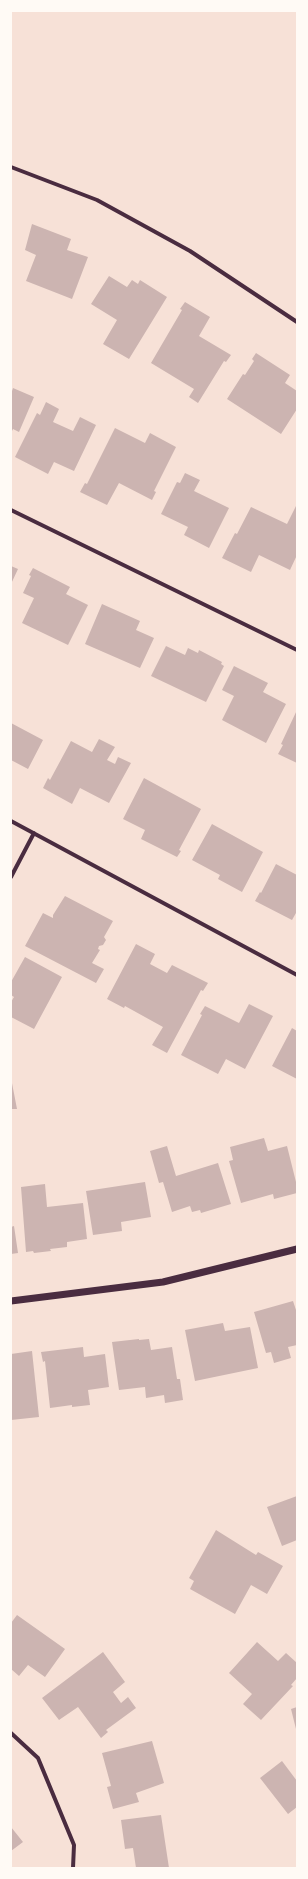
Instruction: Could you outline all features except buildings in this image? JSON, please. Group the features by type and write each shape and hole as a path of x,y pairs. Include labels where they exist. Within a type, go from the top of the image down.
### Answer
{"street":[{"path":"11,167 97,200 190,251 297,322"},
{"path":"11,510 297,650"},
{"path":"11,821 297,975"},
{"path":"11,877 34,833"},
{"path":"11,1301 163,1282 297,1249"},
{"path":"11,1732 38,1758 74,1845 73,1868"}]}
